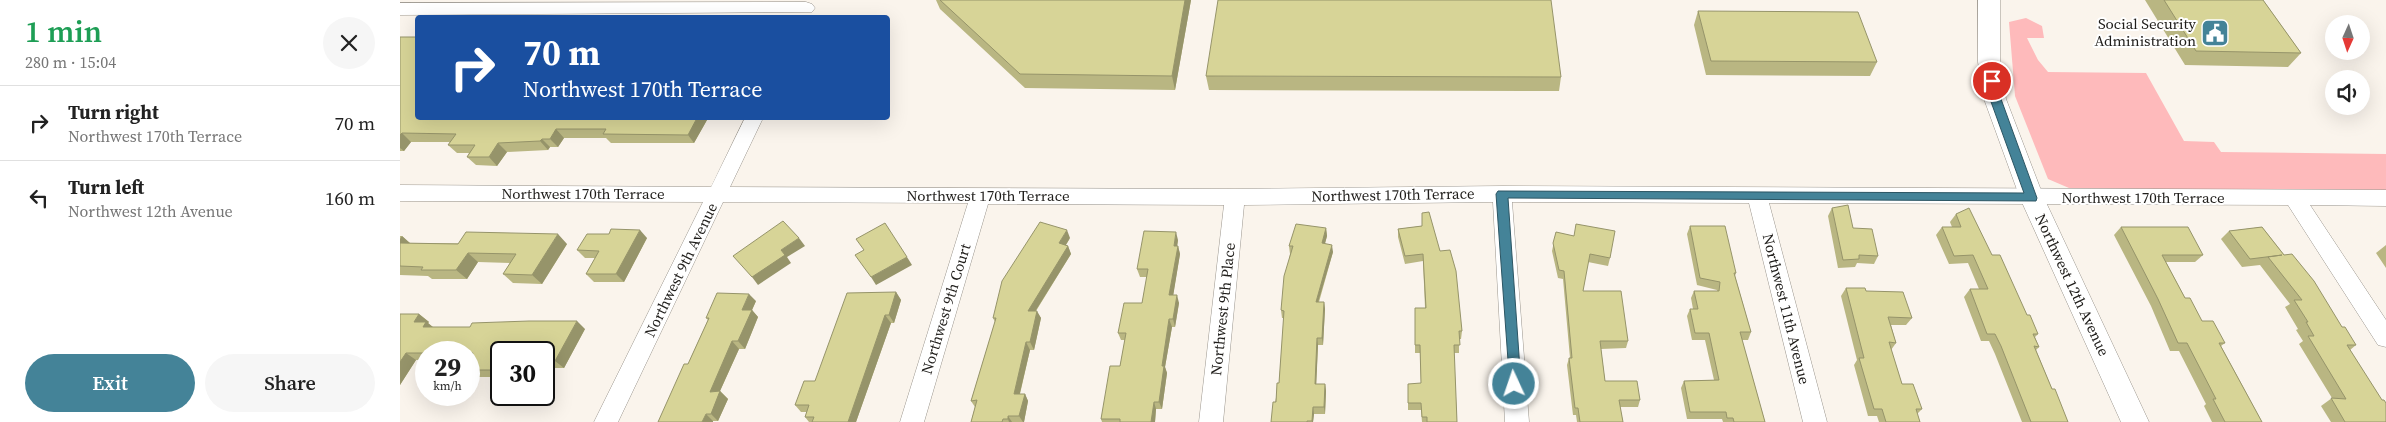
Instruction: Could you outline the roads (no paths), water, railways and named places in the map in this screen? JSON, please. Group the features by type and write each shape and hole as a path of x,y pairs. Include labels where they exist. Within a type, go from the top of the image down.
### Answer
{"street":[{"name":"Northwest 12th Avenue","path":"1987,0 1989,62 1995,99 2032,198 2135,422"},
{"path":"400,9 806,8"},
{"name":"Northwest 9th Avenue","path":"606,422 753,120"},
{"name":"Northwest 170th Terrace","path":"400,193 1235,197 1502,194 2032,198 2386,198"},
{"path":"1502,194 1517,422"},
{"name":"Northwest 9th Court","path":"912,422 980,196"},
{"name":"Northwest 11th Avenue","path":"1757,196 1815,422"},
{"name":"Northwest 9th Place","path":"1210,422 1235,197"},
{"path":"2294,198 2386,338"}],"place":[{"name":"Social Security Administration","path":"2215,33"}]}
